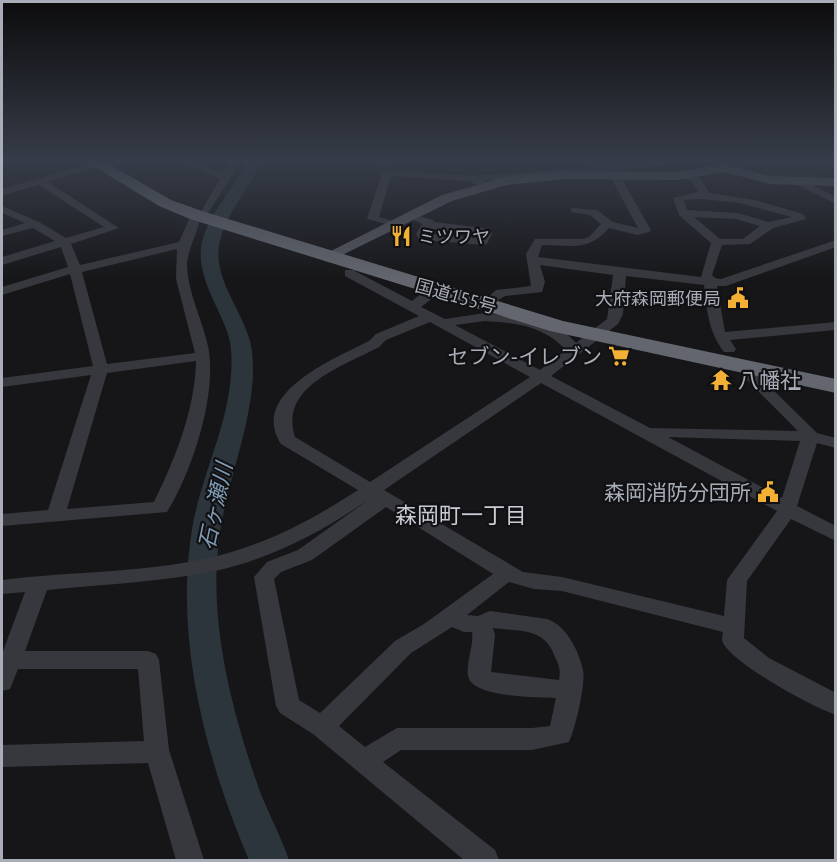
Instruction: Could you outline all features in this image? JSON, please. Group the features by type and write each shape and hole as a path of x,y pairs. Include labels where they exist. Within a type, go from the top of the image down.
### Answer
{"highway":[{"name":"国道155号","path":"168,200 235,225 434,290 597,332 836,386"},
{"name":"国道155号","path":"332,255 493,299 597,332 836,377"}],"main road":[{"path":"332,255 443,200"}],"street":[{"path":"2,261 113,228 70,200"},
{"path":"2,520 160,508 185,446 204,381 203,356 181,267 185,244 208,200"},
{"path":"202,213 210,200"},
{"path":"379,200 373,219 398,224"},
{"path":"606,224 645,231 628,200"},
{"path":"679,200 683,213 717,242 746,242 769,225 800,219 799,216 754,202 737,200"},
{"path":"2,209 64,242 77,268 101,368 56,516"},
{"path":"575,210 593,212 606,220 606,224"},
{"path":"683,213 737,216 769,225"},
{"path":"412,217 429,222 427,225 422,234 423,237 483,242 486,233 427,225"},
{"path":"2,233 34,224"},
{"path":"493,299 501,293 537,289 538,274 532,260 532,248 539,241 583,242 593,239 606,224"},
{"path":"717,242 706,275 710,281 724,343 836,326"},
{"path":"532,260 722,283 836,243"},
{"path":"2,291 77,268 185,244"},
{"path":"485,861 322,727 288,706 264,577 274,567 306,555 378,494 540,377 613,321 616,314 620,272"},
{"path":"349,273 836,535"},
{"path":"414,306 434,290"},
{"path":"576,349 556,333 498,316 437,320 381,337 374,344 303,384 290,395 284,409 282,426 286,440 493,563 505,575 550,585 562,584 734,627"},
{"path":"2,382 203,356"},
{"path":"750,375 808,430 810,436 787,509 736,580 733,641 742,651 836,705"},
{"path":"648,435 653,432 702,431 810,436 836,443"},
{"path":"2,587 168,571 239,558 291,538 378,494"},
{"path":"322,727 403,647 451,616 505,575"},
{"path":"2,682 39,583"},
{"path":"364,761 397,739 553,738 560,735 572,670 560,640 547,627 490,619 481,624 464,624 451,616"},
{"path":"481,624 484,635 479,676 490,684 569,690"},
{"path":"10,660 148,660 158,752 190,861"},
{"path":"2,756 158,752"}],"waterway":[{"name":"石ヶ瀬川","path":"233,200 213,234 210,262 240,341 242,373 240,399 206,526 202,589 210,668 218,710 241,790 269,860"}],"place":[{"name":"ミツワヤ","path":"401,236"},
{"name":"大府森岡郵便局","path":"738,298"},
{"name":"セブン-イレブン","path":"619,356"},
{"name":"八幡社","path":"721,380"},
{"name":"森岡消防分団所","path":"768,492"}],"district":[{"name":"森岡町一丁目","path":"461,515"}]}
